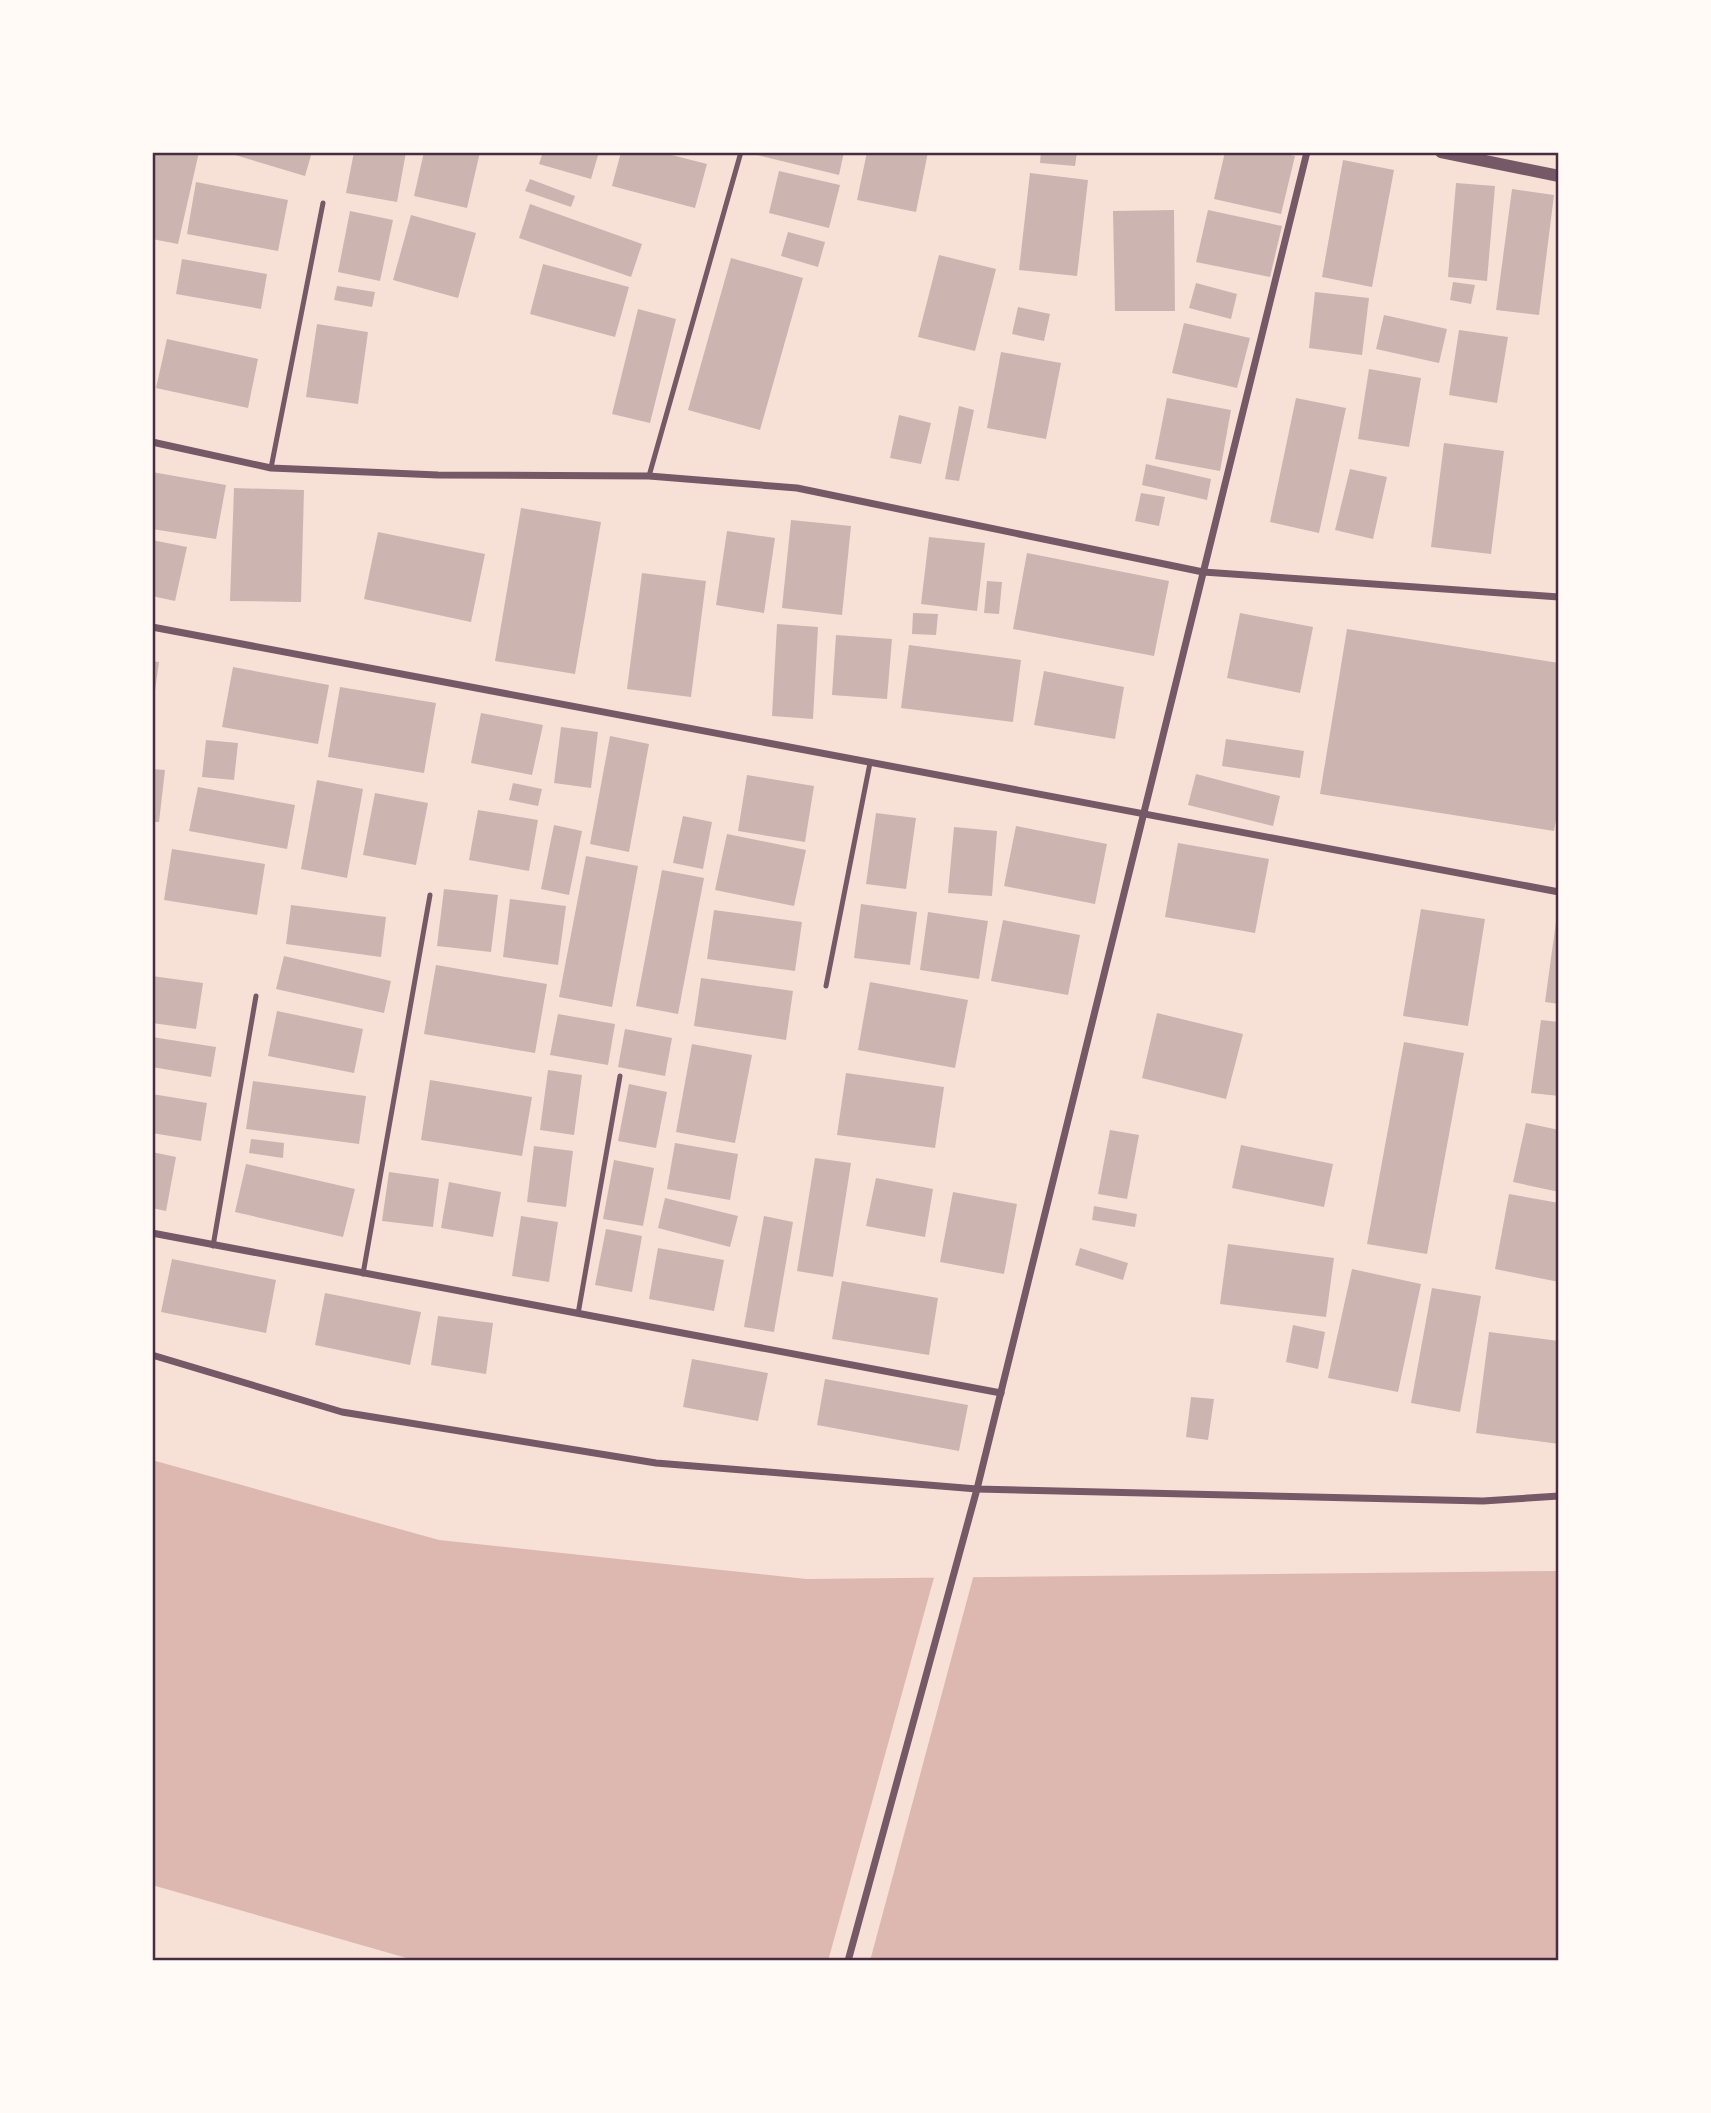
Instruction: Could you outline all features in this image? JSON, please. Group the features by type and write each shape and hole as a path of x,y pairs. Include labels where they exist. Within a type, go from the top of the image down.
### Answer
{"street":[{"path":"848,1961 977,1489 1307,152"},
{"path":"1441,152 1559,176"},
{"path":"152,442 271,468 438,475 649,476 797,488 1203,572 1559,597"},
{"path":"152,628 1559,892"},
{"path":"152,1233 1001,1393"},
{"path":"152,1355 342,1412 656,1463 977,1489 1483,1501 1559,1496"}],"lane":[{"path":"649,476 741,152"},
{"path":"271,468 323,203"},
{"path":"826,986 870,763"},
{"path":"363,1274 430,895"},
{"path":"213,1246 256,996"},
{"path":"578,1314 620,1076"}],"shaded area":[{"path":"152,1460 439,1540 806,1579 1559,1571 1559,1961 417,1961 152,1885"}],"pier":[{"path":"935,1574 974,1574 870,1961 828,1961"}],"building":[{"path":"152,152 199,152 178,244 152,239"},
{"path":"235,152 312,152 305,176 235,155"},
{"path":"354,152 406,152 397,202 346,193"},
{"path":"424,152 480,152 467,208 414,196"},
{"path":"543,152 599,152 591,179 539,164"},
{"path":"621,152 660,152 707,164 695,208 612,186"},
{"path":"758,152 844,152 839,175 757,155"},
{"path":"867,152 928,152 916,212 857,200"},
{"path":"1041,152 1077,152 1075,166 1040,163"},
{"path":"1225,152 1278,152 1295,156 1281,214 1214,199"},
{"path":"1343,160 1394,170 1372,287 1322,277"},
{"path":"779,171 840,185 829,228 769,213"},
{"path":"1030,173 1088,180 1077,276 1019,270"},
{"path":"530,179 575,196 571,207 525,191"},
{"path":"196,182 288,200 278,251 187,234"},
{"path":"1456,183 1495,186 1487,281 1448,277"},
{"path":"1512,189 1554,195 1539,315 1496,310"},
{"path":"530,204 642,244 631,277 519,238"},
{"path":"1174,210 1175,311 1115,311 1113,211"},
{"path":"1208,210 1282,226 1270,277 1196,262"},
{"path":"350,211 393,220 380,281 338,272"},
{"path":"411,215 476,233 458,298 393,280"},
{"path":"788,232 825,242 818,267 781,256"},
{"path":"939,255 996,269 975,351 918,337"},
{"path":"731,258 803,278 760,430 688,410"},
{"path":"182,259 267,274 261,309 176,294"},
{"path":"543,264 629,287 615,337 530,314"},
{"path":"1453,282 1475,285 1471,304 1450,300"},
{"path":"1196,283 1237,294 1231,319 1189,308"},
{"path":"337,286 375,292 372,307 334,300"},
{"path":"1315,292 1369,298 1362,355 1309,348"},
{"path":"1018,307 1050,314 1044,341 1012,334"},
{"path":"638,309 676,319 650,423 612,414"},
{"path":"1384,315 1447,329 1439,363 1376,349"},
{"path":"1184,323 1250,338 1237,388 1172,373"},
{"path":"317,324 368,332 358,404 306,397"},
{"path":"1459,330 1508,337 1497,403 1449,395"},
{"path":"167,339 258,359 248,408 156,388"},
{"path":"1001,352 1061,363 1046,439 987,428"},
{"path":"1369,369 1421,378 1409,447 1358,439"},
{"path":"1167,398 1231,410 1220,471 1155,459"},
{"path":"1296,398 1346,408 1319,533 1270,522"},
{"path":"959,406 974,410 959,481 945,479"},
{"path":"899,415 931,423 921,464 890,458"},
{"path":"1444,443 1504,451 1491,554 1431,547"},
{"path":"1146,464 1211,479 1207,500 1142,485"},
{"path":"1350,469 1387,477 1373,539 1335,530"},
{"path":"152,472 226,485 216,539 152,529"},
{"path":"234,488 304,490 301,602 230,601"},
{"path":"1141,493 1165,497 1159,526 1135,521"},
{"path":"521,508 601,522 575,674 495,661"},
{"path":"791,520 851,526 842,615 782,608"},
{"path":"727,531 775,538 764,613 716,605"},
{"path":"378,532 485,554 471,622 364,599"},
{"path":"929,537 985,543 977,611 921,604"},
{"path":"152,540 187,547 175,601 152,596"},
{"path":"1027,553 1169,581 1154,656 1013,629"},
{"path":"642,573 706,581 691,697 627,689"},
{"path":"987,581 1002,582 999,614 984,613"},
{"path":"913,613 938,614 936,635 912,634"},
{"path":"1240,613 1313,627 1300,693 1227,678"},
{"path":"777,624 818,627 813,719 772,716"},
{"path":"1347,629 1559,663 1559,803 1554,831 1320,794"},
{"path":"836,635 892,639 887,699 832,695"},
{"path":"909,645 1021,660 1013,722 901,708"},
{"path":"152,661 159,662 154,698 152,698"},
{"path":"233,667 329,685 318,744 222,727"},
{"path":"1044,671 1124,687 1115,739 1034,725"},
{"path":"340,687 436,703 424,773 328,757"},
{"path":"481,713 543,725 532,775 471,763"},
{"path":"561,727 598,732 591,788 554,783"},
{"path":"610,736 649,744 629,852 590,844"},
{"path":"1226,739 1304,751 1300,778 1222,766"},
{"path":"206,740 238,743 234,780 202,777"},
{"path":"152,769 165,770 159,822 152,822"},
{"path":"1196,774 1280,796 1273,826 1188,805"},
{"path":"747,775 814,786 805,842 738,831"},
{"path":"317,780 363,789 347,878 301,869"},
{"path":"513,783 542,789 538,806 509,800"},
{"path":"198,787 295,805 287,849 189,831"},
{"path":"375,793 428,803 416,865 363,855"},
{"path":"478,810 538,820 529,871 469,860"},
{"path":"876,813 916,818 906,889 866,884"},
{"path":"683,816 712,822 703,869 673,863"},
{"path":"554,825 582,831 569,895 541,889"},
{"path":"1016,826 1107,844 1095,904 1004,886"},
{"path":"954,827 997,831 992,896 948,893"},
{"path":"727,834 806,850 794,906 715,890"},
{"path":"1178,843 1269,859 1255,933 1165,917"},
{"path":"172,849 265,864 257,915 164,900"},
{"path":"586,856 638,866 612,1007 559,997"},
{"path":"662,870 704,878 678,1014 636,1006"},
{"path":"444,889 498,895 491,952 437,946"},
{"path":"510,899 566,906 558,965 503,957"},
{"path":"861,904 917,912 910,965 854,958"},
{"path":"291,905 386,917 381,957 286,944"},
{"path":"1421,909 1485,919 1468,1026 1403,1016"},
{"path":"714,910 802,922 795,971 707,959"},
{"path":"928,912 988,921 979,979 920,970"},
{"path":"1003,920 1080,935 1068,995 991,981"},
{"path":"1556,922 1559,923 1559,1004 1545,1002"},
{"path":"284,956 391,981 384,1013 276,989"},
{"path":"436,965 547,984 535,1053 424,1034"},
{"path":"152,976 203,983 196,1029 152,1023"},
{"path":"701,978 793,991 786,1040 694,1026"},
{"path":"870,982 968,1000 955,1068 858,1050"},
{"path":"277,1011 363,1029 354,1073 268,1056"},
{"path":"1157,1013 1243,1034 1226,1099 1142,1078"},
{"path":"558,1014 615,1024 608,1065 550,1055"},
{"path":"1541,1020 1559,1022 1559,1096 1531,1093"},
{"path":"625,1029 672,1038 665,1076 618,1067"},
{"path":"152,1037 216,1047 211,1077 152,1067"},
{"path":"1404,1042 1464,1053 1427,1254 1367,1244"},
{"path":"692,1044 752,1055 735,1143 676,1132"},
{"path":"548,1070 582,1075 574,1135 540,1130"},
{"path":"846,1073 944,1087 935,1148 837,1135"},
{"path":"430,1080 532,1097 522,1156 421,1140"},
{"path":"253,1081 366,1096 359,1144 246,1129"},
{"path":"629,1084 667,1092 656,1148 618,1141"},
{"path":"152,1094 207,1103 201,1141 152,1133"},
{"path":"1526,1123 1559,1130 1559,1192 1513,1182"},
{"path":"1110,1130 1139,1135 1127,1199 1098,1194"},
{"path":"251,1139 284,1143 283,1158 249,1153"},
{"path":"675,1143 738,1154 730,1200 667,1189"},
{"path":"1241,1145 1333,1164 1324,1207 1232,1188"},
{"path":"534,1146 573,1151 566,1207 527,1202"},
{"path":"152,1152 176,1157 166,1211 152,1208"},
{"path":"815,1158 851,1163 833,1277 797,1271"},
{"path":"614,1160 654,1168 643,1226 603,1219"},
{"path":"246,1164 355,1189 343,1237 235,1212"},
{"path":"389,1172 439,1179 433,1227 382,1221"},
{"path":"876,1178 933,1189 925,1237 866,1226"},
{"path":"449,1182 501,1192 493,1237 441,1228"},
{"path":"953,1192 1017,1204 1004,1274 940,1262"},
{"path":"1509,1194 1559,1203 1559,1282 1495,1269"},
{"path":"665,1198 738,1216 730,1247 658,1228"},
{"path":"1094,1206 1137,1214 1135,1227 1092,1220"},
{"path":"521,1216 558,1222 549,1282 512,1276"},
{"path":"764,1216 793,1222 774,1332 744,1327"},
{"path":"606,1229 642,1236 632,1292 595,1285"},
{"path":"1228,1244 1334,1258 1326,1317 1220,1304"},
{"path":"658,1248 724,1260 714,1311 649,1299"},
{"path":"1080,1248 1128,1263 1123,1280 1075,1265"},
{"path":"172,1259 276,1280 266,1333 161,1312"},
{"path":"1352,1269 1421,1284 1398,1392 1328,1378"},
{"path":"842,1281 938,1298 929,1355 832,1339"},
{"path":"1432,1288 1481,1296 1460,1412 1411,1403"},
{"path":"325,1293 421,1312 410,1365 315,1345"},
{"path":"438,1316 493,1323 486,1374 431,1365"},
{"path":"1293,1325 1325,1332 1318,1369 1286,1362"},
{"path":"1489,1332 1559,1341 1559,1444 1476,1433"},
{"path":"692,1359 768,1373 758,1421 683,1407"},
{"path":"825,1379 968,1405 959,1451 817,1425"},
{"path":"1191,1397 1214,1399 1208,1440 1186,1437"}]}
